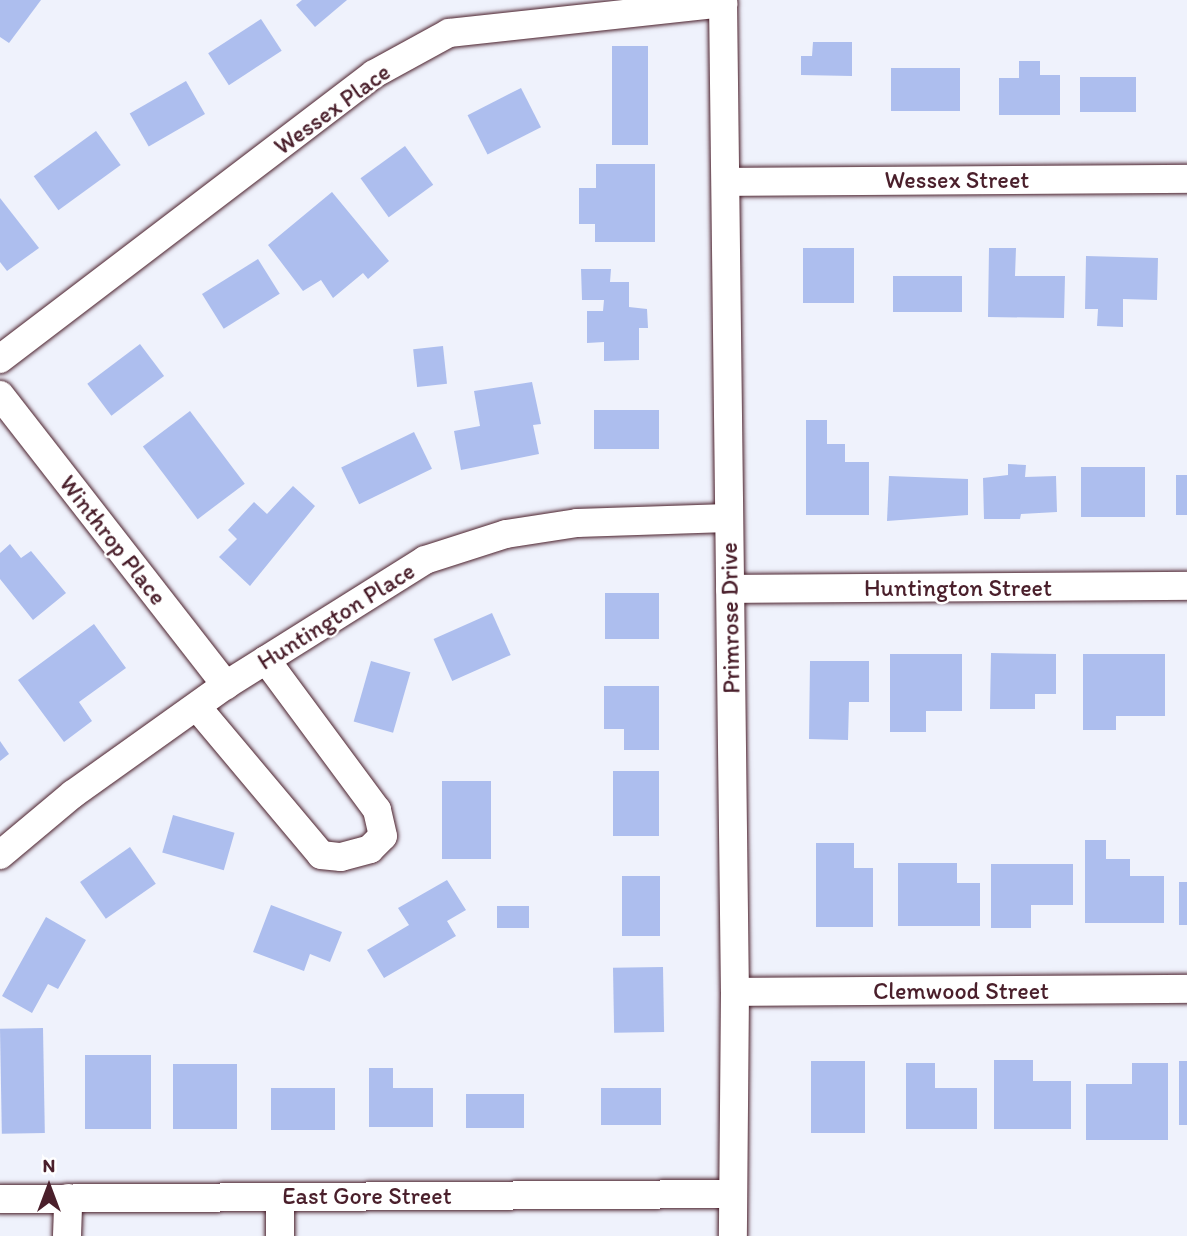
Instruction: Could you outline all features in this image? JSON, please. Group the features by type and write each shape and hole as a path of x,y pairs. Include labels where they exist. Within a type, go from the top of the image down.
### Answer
{"street":[{"name":"Primrose Drive","path":"723,1 735,992 733,1236"},
{"name":"Wessex Place","path":"0,359 374,74 449,33 723,1"},
{"name":"Wessex Street","path":"726,182 1187,179"},
{"name":"Winthrop Place","path":"0,395 226,685"},
{"name":"Huntington Place","path":"0,855 73,794 226,685 425,560 506,534 577,523 728,518"},
{"name":"Huntington Street","path":"730,589 1187,586"},
{"path":"197,707 321,855 341,857 370,849 383,836 377,810 266,660"},
{"name":"Clemwood Street","path":"735,992 1187,989"},
{"name":"East Gore Street","path":"0,1199 733,1194"},
{"path":"279,1197 280,1236"},
{"path":"67,1236 68,1198"}],"building":[{"path":"0,0 41,0 9,43 0,37"},
{"path":"302,0 347,0 315,27 296,5"},
{"path":"261,19 282,51 229,85 208,53"},
{"path":"813,42 852,42 852,76 801,75 801,56 812,56"},
{"path":"612,46 648,46 648,145 612,145"},
{"path":"1019,61 1040,61 1040,75 1060,75 1060,115 999,115 999,78 1019,78"},
{"path":"891,68 960,68 960,111 891,111"},
{"path":"1080,77 1136,77 1136,112 1080,112"},
{"path":"186,81 205,114 149,146 130,114"},
{"path":"521,88 541,127 488,154 468,115"},
{"path":"96,131 121,165 58,210 34,176"},
{"path":"405,146 433,185 389,217 361,178"},
{"path":"596,164 655,164 655,242 595,242 595,224 579,224 579,188 596,188"},
{"path":"332,192 389,261 368,279 363,273 333,298 321,280 303,291 268,245"},
{"path":"0,198 39,248 7,271 0,262"},
{"path":"803,248 854,248 854,303 803,303"},
{"path":"989,248 1016,248 1015,276 1065,276 1064,318 988,317"},
{"path":"1086,256 1158,258 1157,300 1123,299 1123,327 1097,326 1098,309 1085,309"},
{"path":"258,259 280,294 224,329 202,294"},
{"path":"581,269 611,269 610,282 629,282 629,307 647,309 648,328 639,328 639,360 604,361 604,342 587,343 587,311 603,311 604,300 582,300"},
{"path":"893,276 962,276 962,312 893,312"},
{"path":"140,344 164,376 111,416 87,384"},
{"path":"443,346 447,384 417,387 413,349"},
{"path":"532,382 541,424 533,425 539,454 461,470 454,431 480,426 474,391"},
{"path":"594,410 659,410 659,449 594,449"},
{"path":"190,411 245,484 198,519 143,447"},
{"path":"806,420 827,420 827,444 845,444 845,462 869,462 869,515 806,515"},
{"path":"414,432 432,469 359,504 341,468"},
{"path":"1008,464 1026,465 1025,477 1056,476 1057,512 1021,514 1020,519 984,519 983,478 1008,475"},
{"path":"1081,467 1145,467 1145,517 1081,517"},
{"path":"1176,475 1187,475 1187,515 1176,515"},
{"path":"889,476 968,479 968,515 887,521"},
{"path":"293,486 315,506 250,586 219,557 237,539 228,530 254,502 267,514"},
{"path":"10,544 21,558 31,551 66,593 33,620 0,579 0,553"},
{"path":"605,593 659,593 659,639 605,639"},
{"path":"492,613 511,655 452,681 434,639"},
{"path":"94,624 126,668 79,702 92,721 64,742 18,680"},
{"path":"991,653 1056,654 1056,694 1035,694 1035,709 990,709"},
{"path":"890,654 962,654 962,711 926,711 926,732 890,732"},
{"path":"1083,654 1165,654 1165,716 1116,716 1116,730 1083,730"},
{"path":"371,661 410,672 393,733 354,722"},
{"path":"810,661 869,661 869,702 849,702 848,740 809,739"},
{"path":"604,686 659,686 659,750 624,750 624,729 604,729"},
{"path":"0,741 9,754 0,761"},
{"path":"613,771 659,771 659,836 613,836"},
{"path":"442,781 491,781 491,859 442,859"},
{"path":"173,815 235,833 224,870 162,852"},
{"path":"1085,840 1106,840 1106,859 1130,859 1130,876 1164,876 1164,923 1085,923"},
{"path":"816,843 854,843 854,868 873,868 873,927 816,927"},
{"path":"130,847 156,884 106,919 80,882"},
{"path":"898,863 957,863 957,883 980,883 980,926 898,926"},
{"path":"991,864 1073,864 1073,905 1031,905 1031,928 991,928"},
{"path":"622,876 660,876 660,936 622,936"},
{"path":"447,880 466,910 447,921 456,936 384,978 367,950 409,925 398,908"},
{"path":"1179,882 1187,882 1187,925 1179,925"},
{"path":"271,905 342,932 330,962 310,954 304,971 253,952"},
{"path":"497,906 529,906 529,928 497,928"},
{"path":"46,917 86,940 58,989 48,984 32,1013 2,996"},
{"path":"663,967 664,1032 614,1033 613,968"},
{"path":"43,1028 45,1133 2,1134 0,1029"},
{"path":"85,1055 151,1055 151,1129 85,1129"},
{"path":"994,1060 1033,1060 1033,1081 1071,1081 1071,1129 994,1129"},
{"path":"811,1061 865,1061 865,1133 811,1133"},
{"path":"1179,1061 1187,1061 1187,1125 1179,1125"},
{"path":"906,1063 935,1063 935,1088 977,1088 977,1129 906,1129"},
{"path":"1132,1063 1168,1063 1168,1140 1086,1140 1086,1084 1132,1084"},
{"path":"173,1064 237,1064 237,1129 173,1129"},
{"path":"369,1068 393,1068 393,1088 433,1088 433,1127 369,1127"},
{"path":"271,1088 335,1088 335,1130 271,1130"},
{"path":"601,1088 661,1088 661,1125 601,1125"},
{"path":"466,1094 524,1094 524,1128 466,1128"}]}
